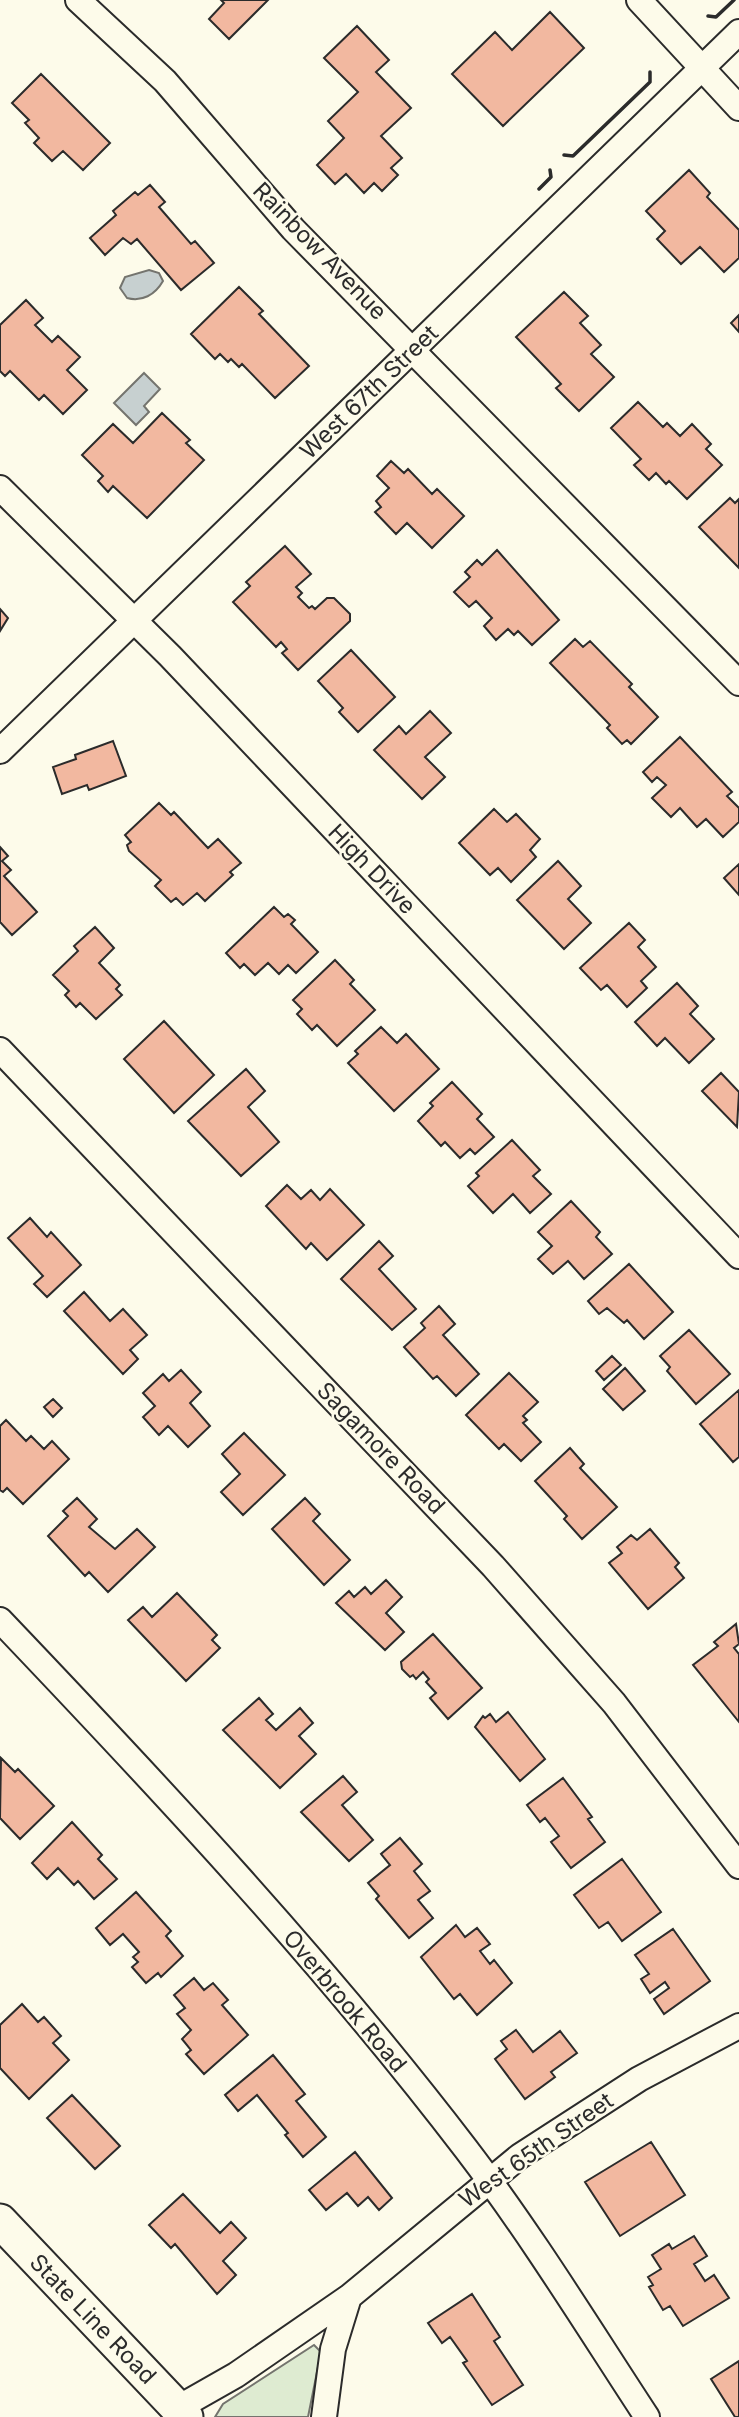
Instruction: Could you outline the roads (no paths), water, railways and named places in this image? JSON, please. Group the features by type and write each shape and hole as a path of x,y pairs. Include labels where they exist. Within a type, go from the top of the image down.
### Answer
{"main road":[{"name":"State Line Road","path":"0,2221 182,2412"}],"street":[{"name":"Rainbow Avenue","path":"78,0 165,82 293,229 414,349 739,683"},
{"path":"639,0 739,108"},
{"name":"West 67th Street","path":"0,751 739,32"},
{"name":"High Drive","path":"0,488 170,656 739,1256"},
{"name":"Sagamore Road","path":"0,1050 493,1566 614,1703 739,1866"},
{"name":"Overbrook Road","path":"0,1620 177,1806 262,1901 488,2180 646,2417"},
{"name":"West 65th Street","path":"182,2412 349,2297 520,2156 639,2079 739,2026"},
{"path":"324,2417 333,2349 349,2297"}]}
